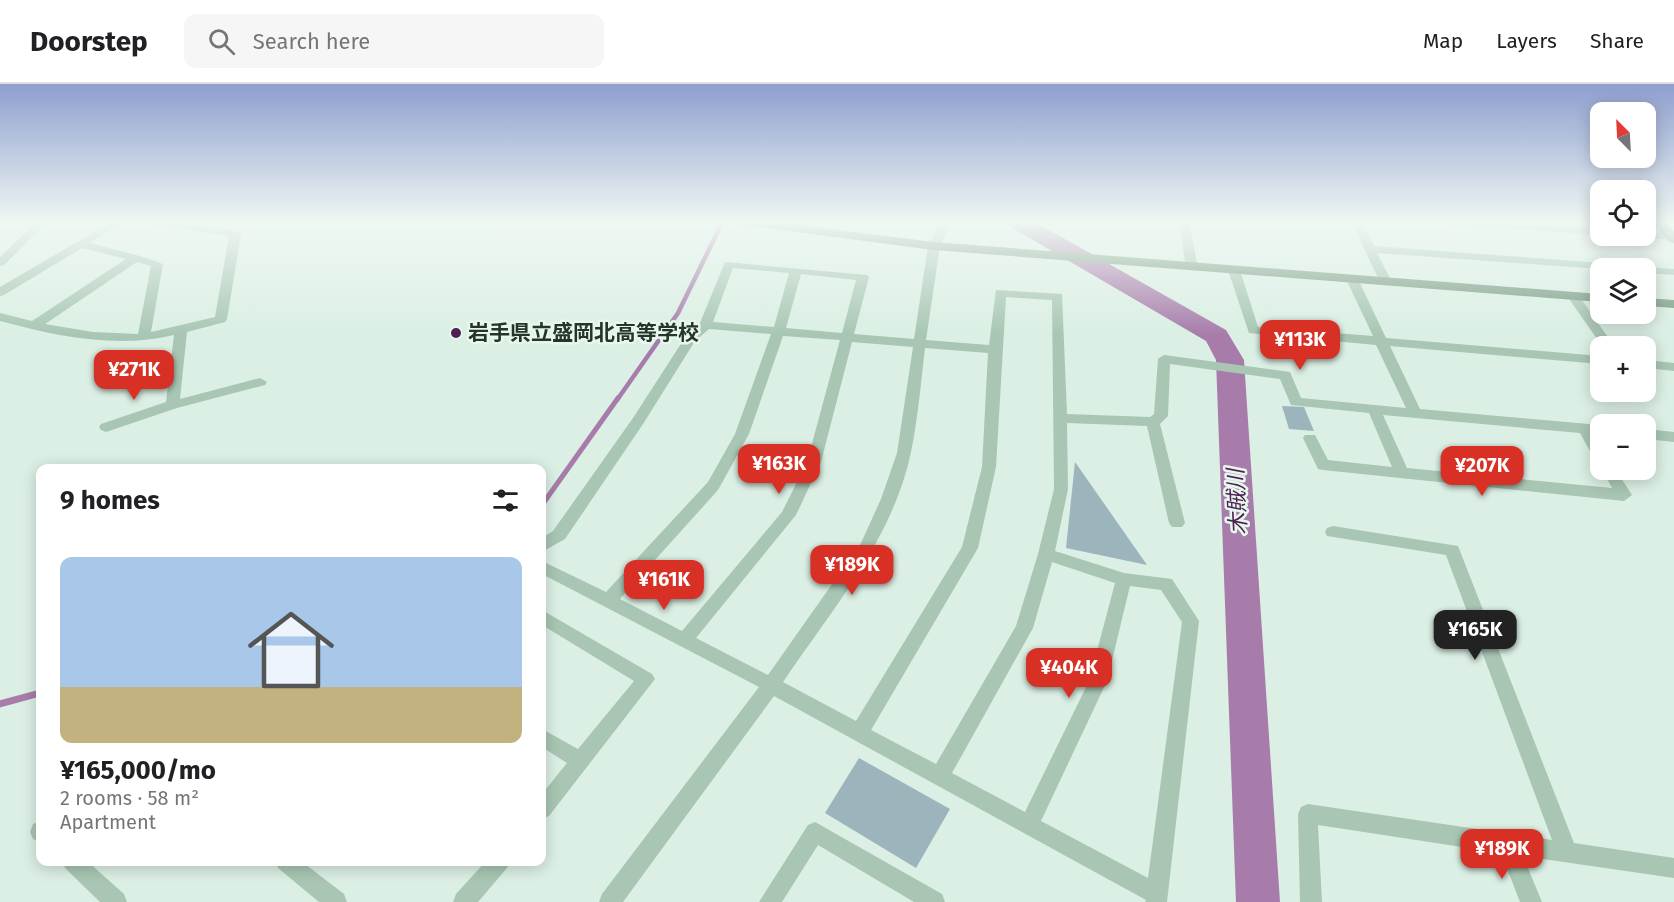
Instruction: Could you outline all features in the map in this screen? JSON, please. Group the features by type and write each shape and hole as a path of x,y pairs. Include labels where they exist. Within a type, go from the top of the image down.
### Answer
{"street":[{"path":"0,292 54,259"},
{"path":"33,326 134,259"},
{"path":"140,259 158,264 144,337"},
{"path":"0,317 33,326 127,338 144,337 221,320 231,259"},
{"path":"610,902 771,685 867,546 889,499 904,453 932,259"},
{"path":"1088,259 1590,297"},
{"path":"1190,259 1192,268"},
{"path":"1375,259 1386,282"},
{"path":"1508,259 1590,265"},
{"path":"546,543 559,535 638,421 690,339 706,325 729,264 863,277 814,462 788,515 684,641"},
{"path":"608,601 713,486 742,434 779,330 796,270"},
{"path":"1234,270 1253,330 1590,359"},
{"path":"1656,271 1674,272"},
{"path":"1352,279 1379,341 1415,413"},
{"path":"859,733 970,548 989,467 1000,293 1058,297 1061,489 1046,554 1024,628 939,777"},
{"path":"1573,296 1601,336"},
{"path":"1656,303 1674,304"},
{"path":"706,325 995,350"},
{"path":"173,405 181,329"},
{"path":"1059,418 1153,422 1161,416 1164,359 1285,375 1296,402 1590,429"},
{"path":"1656,365 1674,367"},
{"path":"106,427 173,405 260,382"},
{"path":"1374,409 1402,473"},
{"path":"1153,422 1178,523"},
{"path":"1584,429 1590,439"},
{"path":"1656,435 1674,437"},
{"path":"1310,438 1323,465 1624,495 1615,480"},
{"path":"1333,532 1452,550 1567,852"},
{"path":"546,569 771,685 1029,825 1156,898 1191,621 1166,584 1124,579 1046,554"},
{"path":"1029,825 1098,681 1124,579"},
{"path":"546,618 646,680 546,804"},
{"path":"546,740 580,761"},
{"path":"1311,902 1308,814 1674,868"},
{"path":"770,902 815,832 930,901"},
{"path":"1508,843 1531,902"},
{"path":"77,866 116,902"},
{"path":"291,866 336,902"},
{"path":"464,902 496,866"}],"shaded area":[{"path":"1282,406 1304,407 1314,431 1289,429"},
{"path":"1075,462 1147,565 1066,548"},
{"path":"859,758 950,809 916,868 825,813"}],"waterway":[{"path":"617,400 678,313 704,259"},
{"name":"木賊川","path":"1083,259 1217,336 1230,360 1258,902"},
{"path":"546,499 618,398"},
{"path":"0,704 36,694"}],"place":[{"name":"岩手県立盛岡北高等学校","path":"456,333"}]}
